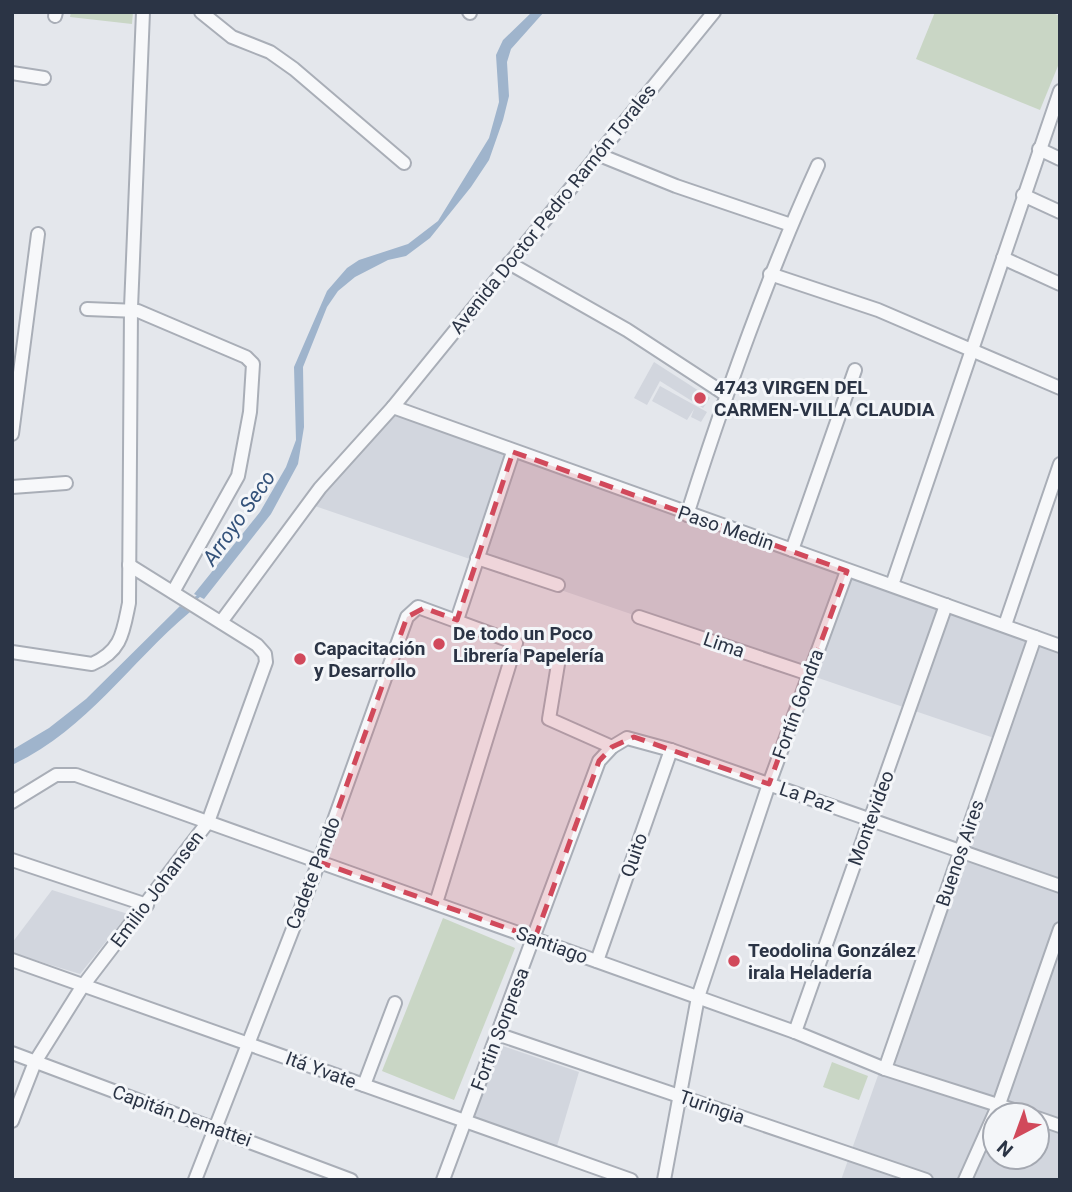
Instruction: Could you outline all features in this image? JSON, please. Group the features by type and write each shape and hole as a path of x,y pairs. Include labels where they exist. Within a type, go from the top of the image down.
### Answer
{"street":[{"path":"12,652 92,664 113,653 122,635 129,603 131,308 143,12"},
{"path":"201,12 232,37 270,52 294,69 404,163"},
{"name":"Avenida Doctor Pedro Ramón Torales","path":"221,622 320,488 393,407 714,12"},
{"path":"12,73 44,78"},
{"path":"892,586 1060,91"},
{"path":"1039,149 1060,159"},
{"path":"597,154 676,186 791,225"},
{"path":"687,514 725,394 770,274 818,165"},
{"path":"1023,195 1060,212"},
{"path":"12,434 38,234"},
{"path":"1003,258 1060,284"},
{"path":"509,263 627,330 725,394"},
{"path":"770,274 878,310 1060,388"},
{"path":"87,309 131,308 246,357 253,364 250,412 238,476 179,595"},
{"path":"12,327 26,327"},
{"path":"792,550 855,370"},
{"name":"Paso Medin","path":"393,407 1060,646"},
{"path":"457,620 513,452"},
{"path":"1005,625 1060,464"},
{"path":"12,487 66,483"},
{"path":"477,558 558,585"},
{"path":"128,565 221,622"},
{"name":"Fortín Gondra","path":"664,1180 698,997 769,784 846,571"},
{"name":"Montevideo","path":"795,1032 946,605"},
{"name":"Cadete Pando","path":"195,1180 319,862 407,617 418,607 516,643 436,903"},
{"name":"Lima","path":"639,617 809,674"},
{"name":"Emilio Johansen","path":"12,1121 35,1062 82,987 208,822 266,662 265,654 257,645 221,622"},
{"name":"Buenos Aires","path":"885,1069 1035,637"},
{"path":"559,658 549,719 612,747"},
{"name":"La Paz","path":"612,747 634,737 1060,886"},
{"name":"Fortin Sorpresa","path":"443,1180 599,761 612,747"},
{"name":"Quito","path":"597,961 671,750"},
{"name":"Santiago","path":"12,802 56,775 76,775 795,1032 885,1069 989,1101"},
{"path":"12,860 146,905"},
{"path":"1000,1101 1060,929"},
{"name":"Itá Yvate","path":"12,960 631,1180"},
{"path":"364,1085 395,1003"},
{"name":"Turingia","path":"497,1034 926,1180"},
{"name":"Capitán Demattei","path":"12,1053 351,1180"},
{"path":"965,1180 981,1144"}],"highlighted area":[{"path":"513,452 847,571 769,784 634,737 612,747 599,761 535,938 319,862 407,617 424,608 457,620"}],"shaded area":[{"path":"654,362 710,398 703,408 660,381 647,405 634,398"},
{"path":"660,386 707,412 701,422 691,417 694,409 687,420 652,401"},
{"path":"398,409 1060,646 1060,1180 841,1180 997,739 312,505"},
{"path":"52,890 128,914 80,974 12,953 12,943"},
{"path":"500,1045 579,1072 557,1146 471,1116"}],"green space":[{"path":"71,12 133,12 132,24 70,17"},
{"path":"935,12 1050,12 1060,16 1060,61 1040,110 916,59"},
{"path":"443,918 515,948 454,1100 382,1071"},
{"path":"832,1062 868,1076 859,1100 823,1087"}],"water":[{"path":"532,12 544,12 511,49 507,62 509,96 489,160 430,238 406,256 388,260 355,277 338,291 327,307 303,367 304,427 298,464 271,514 204,599 194,594 260,512 286,467 296,440 294,367 327,291 347,268 359,260 408,244 438,221 489,138 499,102 496,55 503,40"},
{"path":"180,606 190,612 85,714 39,750 12,765 12,750 49,728 86,699"}],"waterway":[{"name":"Arroyo Seco","path":"181,611 202,593"}],"place":[{"name":"4743 VIRGEN DEL CARMEN-VILLA CLAUDIA","path":"700,398"},
{"name":"De todo un Poco Librería Papelería","path":"439,644"},
{"name":"Capacitación y Desarrollo","path":"300,659"},
{"name":"Teodolina González irala Heladería","path":"734,961"}]}
